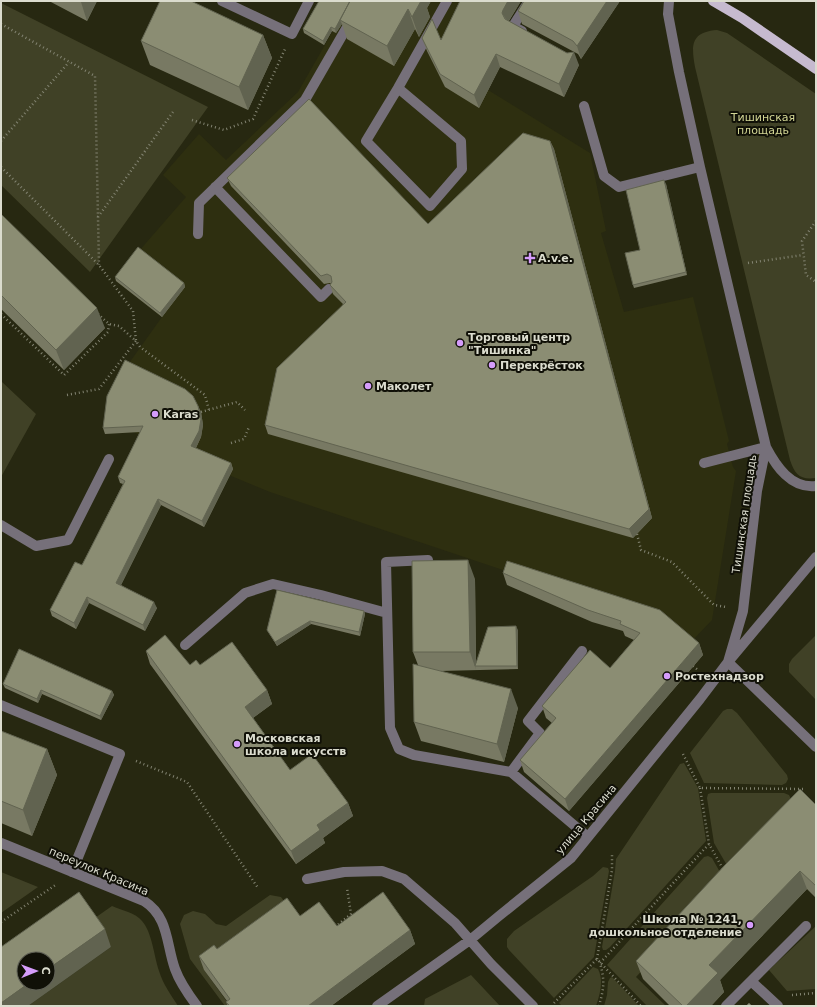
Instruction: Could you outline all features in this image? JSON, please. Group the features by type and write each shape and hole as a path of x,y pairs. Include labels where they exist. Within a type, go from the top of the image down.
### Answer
{"main road":[{"path":"714,1 742,18 816,69"}],"street":[{"path":"222,1 292,34 309,1"},
{"path":"198,234 199,203 305,100 362,1"},
{"path":"398,88 461,141 462,169 430,206 366,141 447,1"},
{"path":"529,1 513,26 533,38"},
{"name":"Тишинская площадь","path":"669,1 668,14 700,167 766,447 757,491 743,611 728,662"},
{"path":"584,106 604,176 619,187 700,167"},
{"path":"215,186 321,297 329,290"},
{"path":"704,463 766,447 774,462 791,480 802,486 816,486"},
{"path":"1,525 36,546 68,540 109,459"},
{"path":"816,557 728,662 816,747"},
{"path":"428,560 386,562 390,728 399,749 414,755 511,772 588,837"},
{"path":"184,645 245,593 273,584 387,613"},
{"path":"511,772 540,733 528,721 582,651"},
{"name":"улица Красина","path":"377,1006 388,1003 470,940 571,858 700,699 728,662"},
{"path":"1,705 120,754 72,872"},
{"name":"переулок Красина","path":"1,843 144,901 151,906 158,914 162,923 174,968 197,1006"},
{"path":"308,879 344,872 382,871 404,879 455,923 512,986 533,1006"},
{"path":"726,1006 806,926"},
{"path":"751,981 778,1006"}],"path":[{"path":"1,24 95,76 99,265"},
{"path":"192,120 224,130 253,119 292,34"},
{"path":"1,141 69,62"},
{"path":"98,218 173,112"},
{"path":"1,167 99,265 133,311 136,341 99,389 67,396"},
{"path":"816,221 802,241 806,275 816,282"},
{"path":"748,263 803,255"},
{"path":"97,312 109,324 120,326 136,341 140,347 205,395 209,410"},
{"path":"1,314 28,338 64,375 108,332 109,324"},
{"path":"201,412 237,402 245,410"},
{"path":"231,442 244,439 249,427"},
{"path":"637,534 641,550 672,562 714,605 726,607"},
{"path":"694,666 698,670"},
{"path":"120,754 187,782 258,888"},
{"path":"683,754 700,788 709,844 724,870"},
{"path":"700,788 806,789"},
{"path":"600,963 709,844"},
{"path":"554,1003 597,959 612,870 612,854"},
{"path":"333,928 351,914 344,872"},
{"path":"1,922 59,882"},
{"path":"597,959 642,1006"},
{"path":"599,1006 603,992 604,978 600,963"}],"shaded area":[{"path":"350,1 462,1 441,41 454,72 488,90 590,153 606,231 601,233 624,312 693,297 729,441 727,444 733,467 736,471 712,620 690,643 509,572 270,492 190,459 119,425 127,366 162,317 116,281 139,251 186,197 163,175 199,134 226,160 298,92"}],"green space":[{"path":"1,3 208,107 90,272 1,185"},
{"name":"Тишинская площадь","path":"717,30 727,33 816,94 816,478 802,477 796,473 790,460 695,67 693,46 695,41 698,37 708,31"},
{"path":"1,381 36,414 1,477"},
{"path":"816,635 816,700 789,672 789,664 792,659"},
{"path":"732,709 737,713 787,775 788,779 786,783 782,785 704,783 690,753 723,711"},
{"path":"684,763 698,788 706,841 610,947 603,950 602,947 616,859 680,764"},
{"path":"784,793 789,795 792,801 732,874 714,843 707,798 708,794"},
{"path":"708,856 712,858 725,881 636,977 666,1006 647,1006 607,965 704,857"},
{"path":"603,867 608,868 609,871 594,957 554,998 509,950 507,947 507,939 514,931 593,876"},
{"path":"1,872 38,887 1,913"},
{"path":"270,895 281,897 292,912 204,970 230,1006 225,1006 190,959 180,924 184,915 193,911 205,914 216,924 226,926"},
{"path":"112,906 136,916 142,921 148,931 161,976 178,1006 28,1006 49,991 56,991 56,986 111,947 92,920"},
{"path":"816,926 816,989 787,991 769,970"},
{"path":"593,967 598,969 601,978 600,992 596,1006 562,1006 559,1003"},
{"path":"471,975 500,1006 424,1006 425,999"},
{"path":"612,977 639,1006 604,1006 608,982"}],"building":[{"path":"160,1 191,1 263,35 239,87 141,41"},
{"path":"319,1 350,1 335,29 331,27 323,41 303,29"},
{"path":"350,1 421,1 412,17 408,9 387,46 340,20"},
{"path":"460,1 508,1 502,13 505,19 567,53 574,52 559,84 496,54 474,95 440,74 422,38 432,19 441,40"},
{"path":"524,1 607,1 577,46 573,41 518,11"},
{"name":"Торговый центр \"Тишинка\"","path":"309,99 428,224 523,133 550,141 649,509 629,529 265,425 277,368 346,302 330,285 332,282 331,276 327,274 321,276 227,178"},
{"path":"664,180 686,272 633,285 625,253 640,250 626,190"},
{"path":"1,214 97,308 56,350 1,295"},
{"path":"138,247 184,283 160,313 115,277"},
{"path":"125,360 185,389 193,396 198,406 201,419 199,431 191,446 231,463 202,521 158,499 116,583 154,602 143,625 87,597 74,623 50,610 75,562 82,565 125,481 118,477 143,426 103,428 107,396"},
{"path":"468,560 470,652 413,652 412,561"},
{"path":"507,561 660,610 699,643 565,799 520,760 556,718 542,706 590,650 610,668 640,633 620,624 621,621 588,610 503,573"},
{"path":"277,590 364,611 359,632 310,621 275,642 267,630"},
{"path":"516,626 517,666 475,666 488,627"},
{"name":"Московская школа искусств","path":"165,635 190,665 196,660 200,665 232,642 267,690 245,707 290,770 312,754 348,803 317,825 320,830 291,851 146,651"},
{"path":"19,649 112,691 100,716 41,690 37,699 3,684"},
{"path":"413,664 511,689 497,744 414,722"},
{"path":"1,731 47,749 23,810 1,801"},
{"path":"800,789 816,805 816,886 800,871 709,965 718,973 686,1006 683,1006 636,961 725,865"},
{"path":"79,892 105,929 56,963 56,951 16,951 16,991 18,991 1,1003 1,947"},
{"path":"383,892 410,930 308,1006 230,1006 226,1002 230,999 199,956 214,945 217,949 287,898 300,916 319,902 337,926"}],"place":[{"name":"A.v.e.","path":"530,258"},
{"name":"Торговый центр \"Тишинка\"","path":"460,343"},
{"name":"Перекрёсток","path":"492,365"},
{"name":"Маколет","path":"368,386"},
{"name":"Karas","path":"155,414"},
{"name":"Ростехнадзор","path":"667,676"},
{"name":"Московская школа искусств","path":"237,744"},
{"name":"Школа № 1241, дошкольное отделение","path":"750,925"}]}
